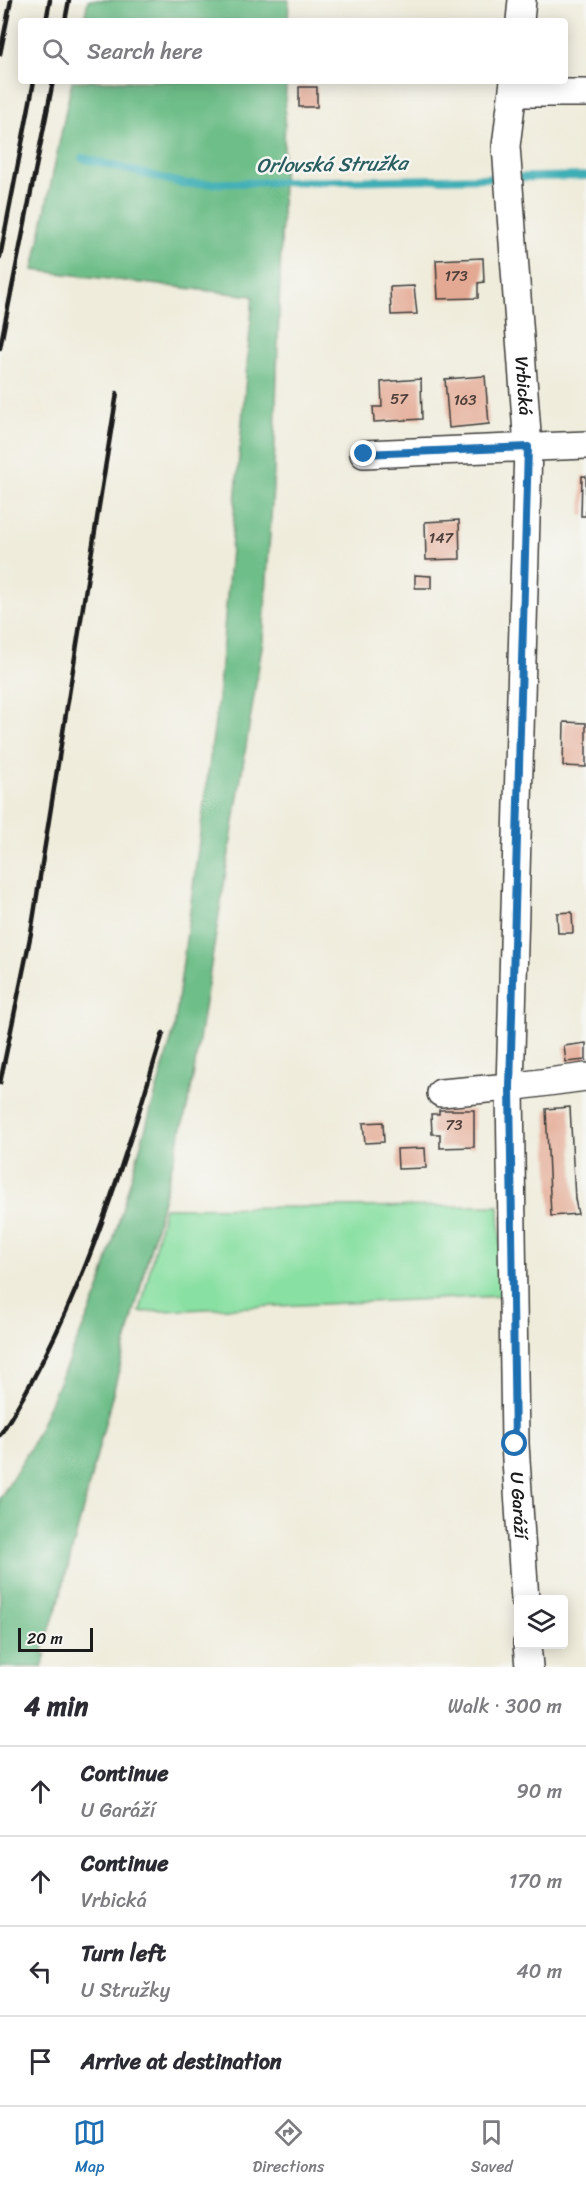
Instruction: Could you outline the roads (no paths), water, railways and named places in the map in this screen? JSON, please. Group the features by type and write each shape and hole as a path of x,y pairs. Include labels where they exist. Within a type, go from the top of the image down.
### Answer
{"street":[{"path":"519,18 522,0"},
{"path":"513,87 586,93"},
{"name":"Vrbická","path":"510,1087 528,447 506,146 513,87"},
{"path":"364,454 586,446"},
{"path":"441,1093 586,1077"},
{"name":"U Garáží","path":"510,1087 515,1444 525,1595"},
{"path":"527,1649 529,1667"}],"waterway":[{"name":"Orlovská Stružka","path":"82,158 185,184 586,176"}],"railway":[{"path":"0,54 11,0"},
{"path":"47,18 50,0"},
{"path":"66,18 69,0"},
{"path":"0,257 33,84"},
{"path":"0,348 52,84"},
{"path":"0,1083 31,933 117,393"},
{"path":"0,1435 28,1388 75,1291 114,1189 163,1033"}]}
